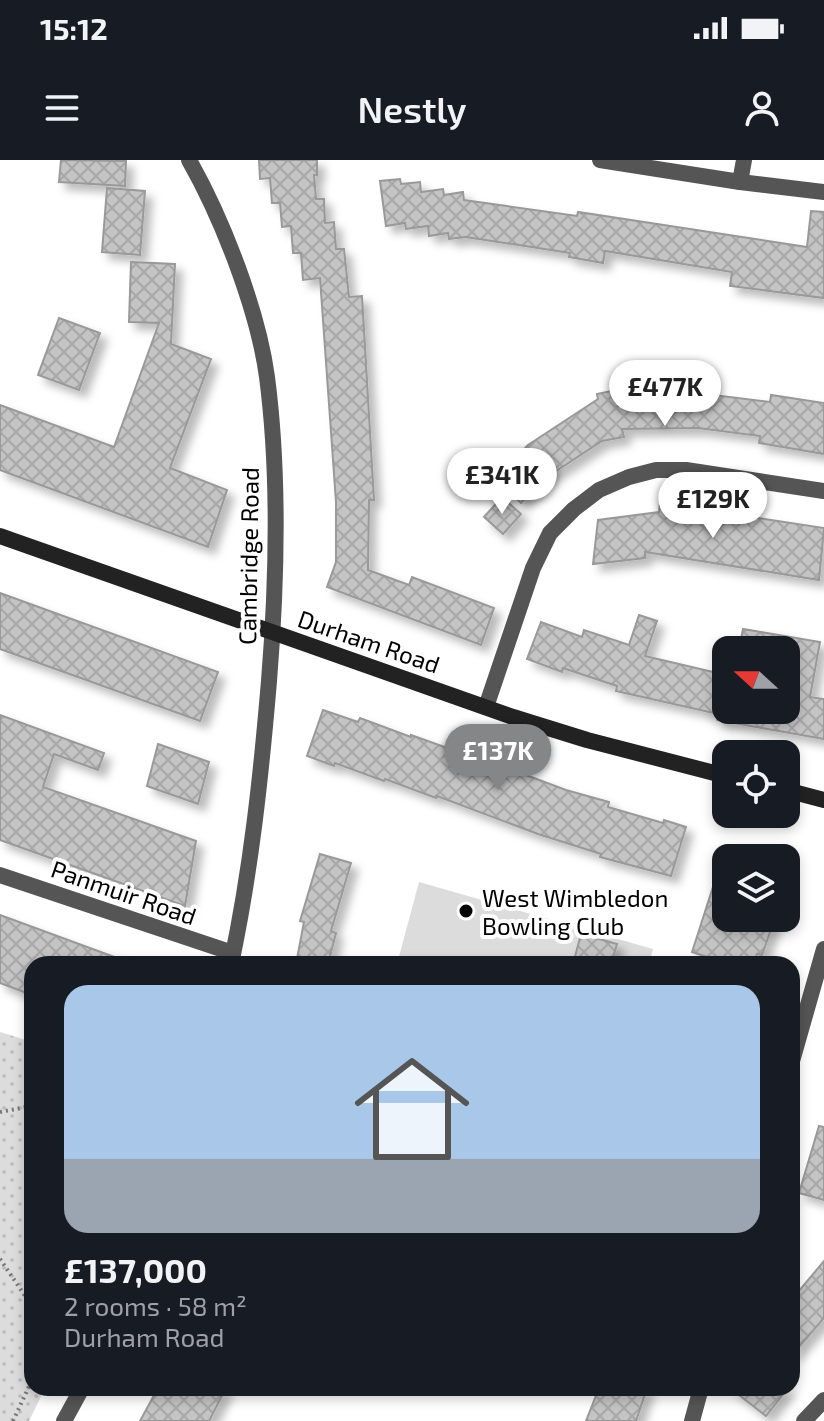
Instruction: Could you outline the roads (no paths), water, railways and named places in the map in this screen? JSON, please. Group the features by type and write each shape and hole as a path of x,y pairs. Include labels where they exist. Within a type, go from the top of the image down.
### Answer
{"main road":[{"name":"Durham Road","path":"0,536 486,707 587,740 712,772"},
{"path":"800,794 824,800"}],"street":[{"name":"Cambridge Road","path":"189,160 221,225 254,319 267,375 273,441 273,633 257,820 233,956"},
{"path":"600,160 824,192"},
{"path":"740,182 744,160"},
{"path":"486,707 533,568 550,533 599,490 656,470 686,470 824,491"},
{"name":"Panmuir Road","path":"0,875 224,956"},
{"path":"800,1033 824,949"},
{"path":"64,1421 78,1396"},
{"path":"692,1421 699,1396"},
{"path":"804,1421 824,1400"}],"place":[{"name":"West Wimbledon Bowling Club","path":"466,911"}]}
